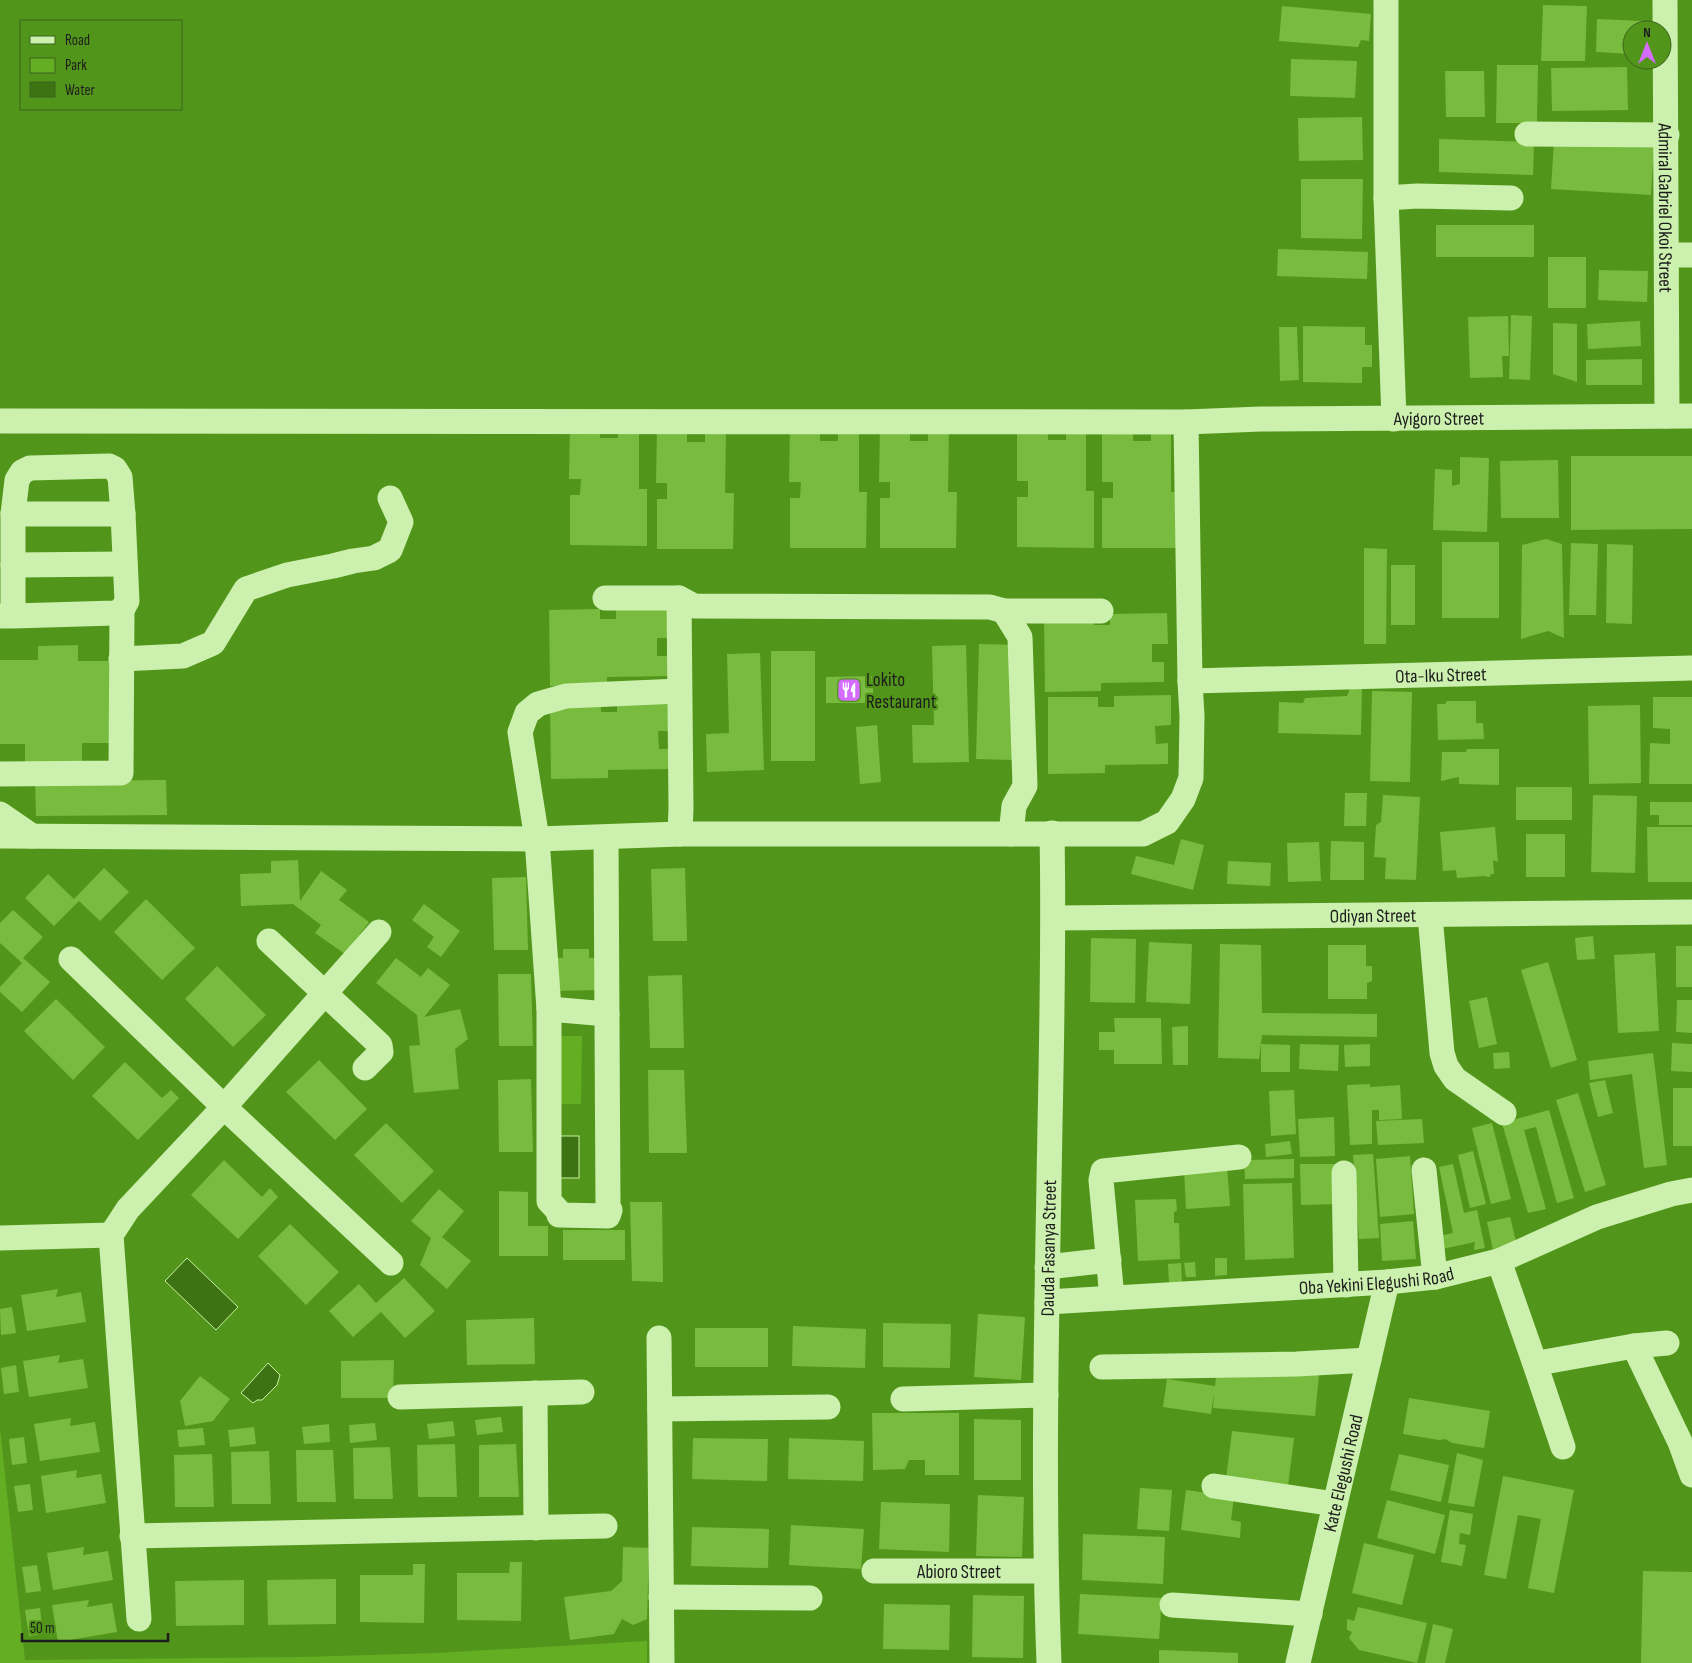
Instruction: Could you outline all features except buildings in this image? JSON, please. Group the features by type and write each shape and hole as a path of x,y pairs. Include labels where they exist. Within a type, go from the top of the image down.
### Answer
{"street":[{"path":"1386,0 1386,198 1394,419"},
{"name":"Admiral Gabriel Okoi Street","path":"1665,0 1668,416"},
{"path":"1527,134 1667,135"},
{"path":"1386,198 1417,196 1511,198"},
{"path":"1667,255 1692,255"},
{"name":"Ayigoro Street","path":"0,421 1186,422 1261,419 1692,416"},
{"path":"0,836 537,839 680,834 1143,834 1167,822 1184,799 1191,778 1192,716 1186,422"},
{"path":"0,774 121,773 122,610 127,602 124,514 120,477 115,469 109,466 26,469 17,480 12,514 12,565 6,616 115,613 122,610"},
{"path":"121,659 183,656 213,643 246,589 287,575 353,560 374,558 390,550 401,522 390,498"},
{"path":"12,514 124,514"},
{"path":"12,565 125,564"},
{"path":"605,598 679,598 694,606 990,607 1004,611 1101,611"},
{"path":"679,598 680,834"},
{"path":"1004,611 1020,637 1026,786 1014,806 1011,834"},
{"name":"Ota-Iku Street","path":"1190,681 1692,668"},
{"path":"606,837 608,1207 610,1210 608,1216 559,1215 561,1214 549,1201 549,1009 537,839 520,732 527,713 538,704 566,696 679,691"},
{"path":"0,814 32,836"},
{"name":"Dauda Fasanya Street","path":"1049,1663 1045,1570 1047,1266 1054,918 1052,833"},
{"name":"Odiyan Street","path":"1054,918 1692,912"},
{"path":"1430,915 1442,1054 1446,1066 1455,1079 1504,1113"},
{"path":"139,1619 111,1235 128,1209 224,1107 379,932"},
{"path":"269,941 382,1048 382,1052 365,1068"},
{"path":"71,959 224,1107 391,1263"},
{"path":"549,1009 606,1014"},
{"path":"1112,1298 1101,1180 1103,1171 1239,1157"},
{"path":"1424,1170 1435,1276"},
{"path":"1344,1173 1346,1285"},
{"name":"Oba Yekini Elegushi Road","path":"1047,1302 1346,1285 1435,1276 1500,1261 1596,1216 1671,1194 1692,1190"},
{"path":"0,1238 111,1235"},
{"path":"1047,1266 1109,1260"},
{"path":"1500,1261 1563,1447"},
{"name":"Kate Elegushi Road","path":"1298,1663 1387,1282"},
{"path":"659,1338 662,1663"},
{"path":"1534,1361 1544,1362 1634,1346 1667,1343"},
{"path":"1634,1346 1680,1442 1692,1475"},
{"path":"1102,1367 1297,1364 1369,1360"},
{"path":"400,1397 582,1392"},
{"path":"535,1393 536,1528"},
{"path":"903,1399 1046,1395"},
{"path":"660,1409 828,1407"},
{"path":"1214,1486 1335,1504"},
{"path":"132,1536 605,1526"},
{"name":"Abioro Street","path":"874,1571 1045,1570"},
{"path":"661,1597 810,1598"},
{"path":"1172,1605 1310,1614"}],"green space":[{"path":"548,1036 582,1036 581,1104 547,1104"},
{"path":"0,1428 25,1660 303,1657 436,1653 647,1641 647,1663 0,1663"}],"water":[{"path":"556,1136 579,1136 579,1178 556,1178"},
{"path":"187,1258 238,1307 216,1330 165,1281"},
{"path":"268,1363 280,1375 277,1385 262,1400 257,1400 253,1403 241,1393"}],"place":[{"name":"Lokito Restaurant","path":"849,690"}]}
